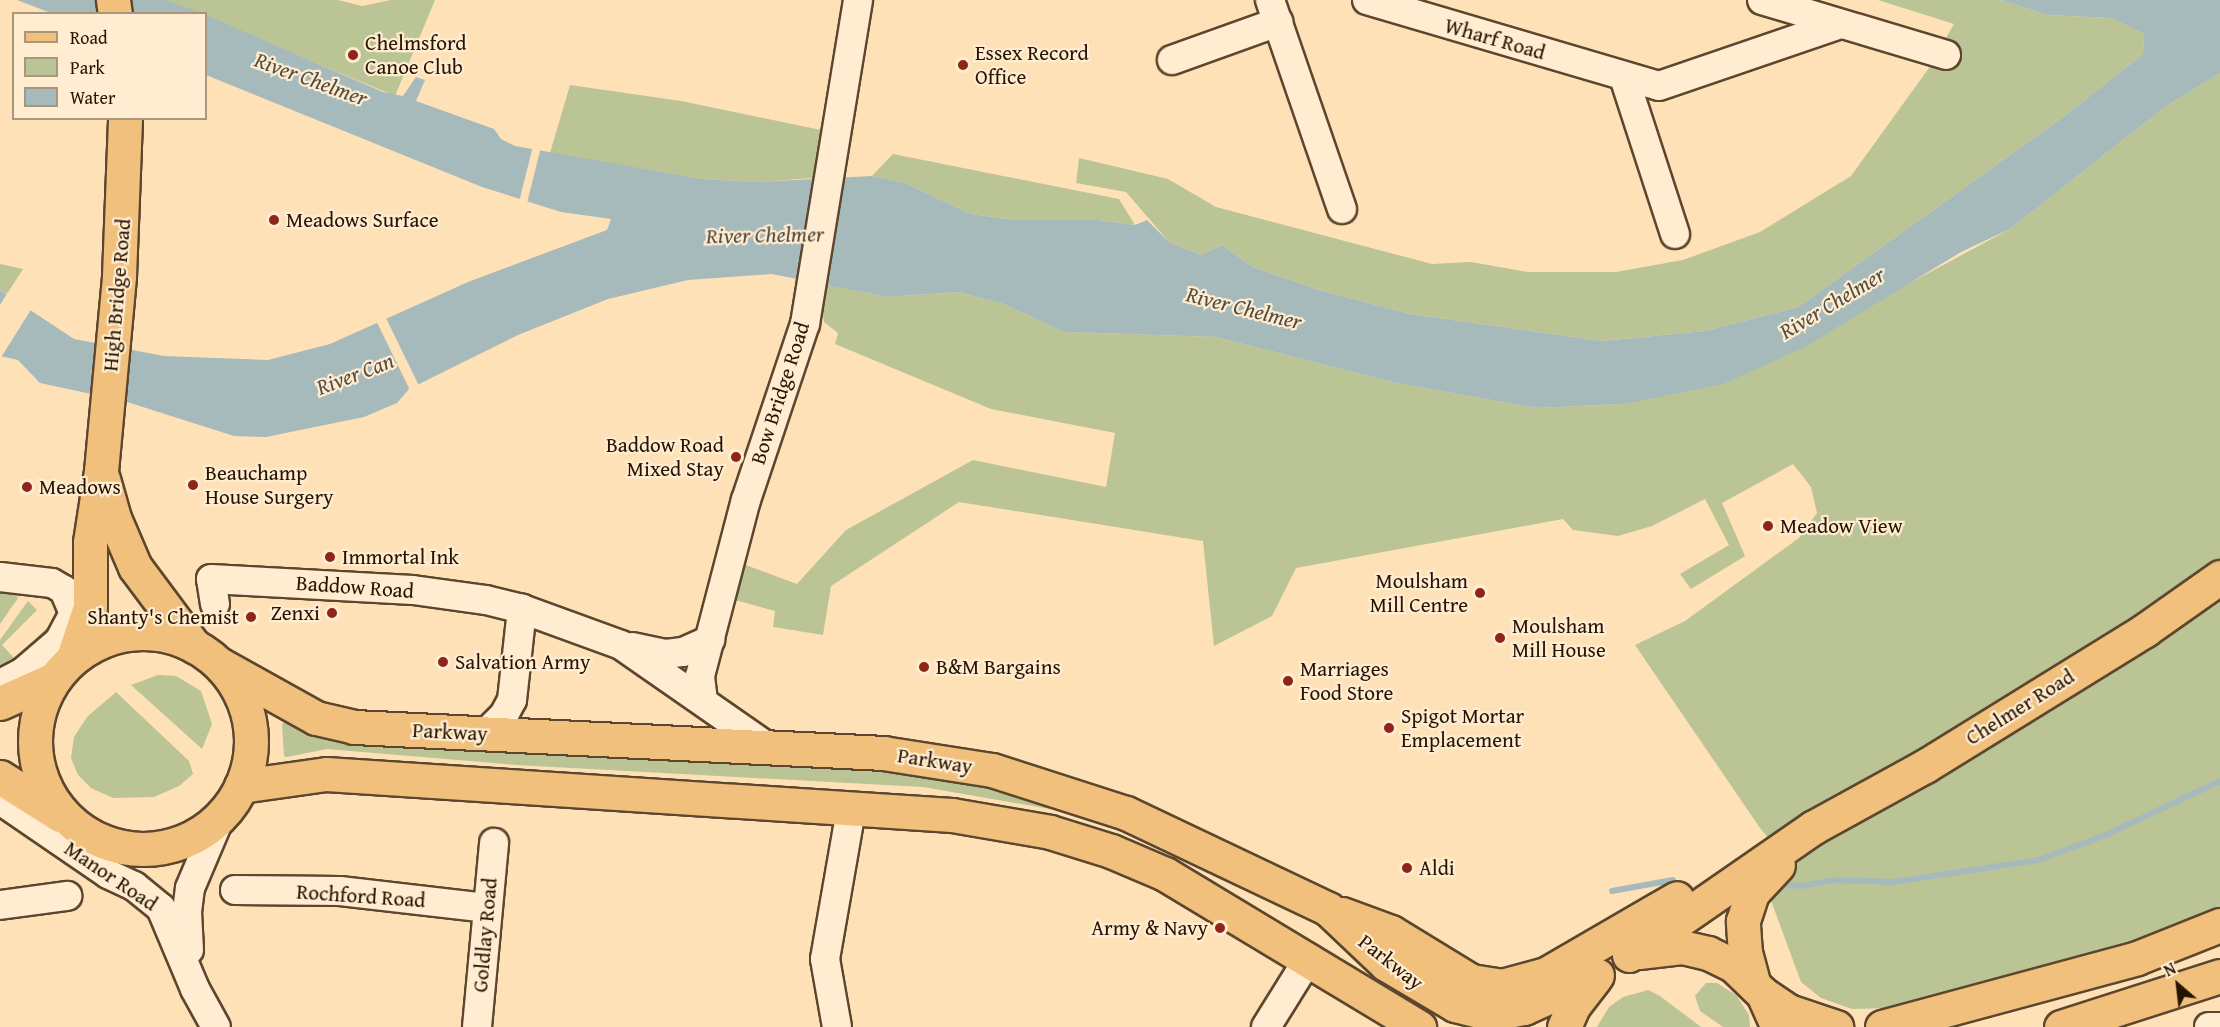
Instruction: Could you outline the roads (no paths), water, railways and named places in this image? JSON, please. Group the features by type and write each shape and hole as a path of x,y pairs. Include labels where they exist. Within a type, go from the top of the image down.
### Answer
{"main road":[{"name":"High Bridge Road","path":"64,669 90,607 90,542 101,471 122,244 125,120"},
{"name":"High Bridge Road","path":"101,471 114,518 135,567 150,593 206,655"},
{"name":"Chelmer Road","path":"1597,975 1814,827 1925,766 2145,630 2220,577"},
{"path":"0,703 64,669 117,636 148,633 206,655 235,684 250,725 250,752 241,786 221,815 189,839 144,849 100,840 0,777"},
{"name":"Parkway","path":"206,655 269,694 336,724 485,734 768,747 936,760 1050,786 1165,829 1328,909 1386,964 1455,1005 1492,1014 1524,1008 1597,975"},
{"path":"64,669 37,716 35,747 44,786 69,820"},
{"name":"Parkway","path":"241,786 326,774 952,815 1050,832 1111,850 1184,884 1419,1027"},
{"path":"1328,909 1391,932 1471,981 1502,986 1546,974 1746,858 1814,827"},
{"name":"Chelmer Road","path":"1778,1027 1758,988 1745,953 1743,921 1752,893 1814,827"},
{"path":"1882,1027 2137,958 2220,925"},
{"path":"1629,955 1655,948 1682,947 1708,952 1733,964 1758,988 1788,1011 1836,1027"},
{"path":"1564,1027 1574,1005 1597,975"},
{"path":"2061,1027 2220,976"}],"street":[{"name":"Bow Bridge Road","path":"703,701 700,676 760,450 806,324 845,66 858,0"},
{"name":"Wharf Road","path":"1367,0 1659,86 1840,24"},
{"path":"1762,0 1946,55"},
{"path":"1172,60 1274,11 1342,209"},
{"path":"1624,77 1675,234"},
{"path":"0,577 52,583 64,590 74,613 59,641 23,672 0,684"},
{"name":"Baddow Road","path":"215,604 211,579 413,590 486,600 522,609 621,645 768,747"},
{"path":"485,734 504,715 512,700 522,609"},
{"path":"621,645 666,654 683,652 710,640"},
{"name":"Manor Road","path":"0,800 108,874 151,898 169,921 191,977 216,1027"},
{"path":"837,1027 825,959 851,810"},
{"name":"Manor Road","path":"191,977 187,912 190,888 221,815"},
{"name":"Goldlay Road","path":"477,1027 486,908 494,843"},
{"name":"Rochford Road","path":"235,890 340,891 486,908"},
{"path":"0,905 67,896"},
{"path":"1266,1027 1309,958"}],"water":[{"path":"17,0 166,0 199,12 48,12"},
{"path":"2000,0 2220,0 2220,73 2165,107 2010,229 1961,252 1805,347 1723,384 1624,404 1536,408 1396,383 1216,337 1065,332 1003,304 959,292 887,297 772,274 688,280 608,299 518,335 409,389 397,403 364,417 266,437 234,436 124,401 40,383 18,360 0,356 0,290 74,339 164,356 268,360 330,344 468,282 607,230 611,219 561,212 482,187 207,75 207,15 383,92 403,96 416,77 425,80 416,101 494,129 501,139 515,146 702,179 759,182 872,176 905,183 971,214 1014,220 1099,220 1135,225 1147,220 1169,242 1201,255 1222,245 1253,267 1319,290 1410,314 1602,341 1705,331 1798,307 2062,118 2143,54 2144,34 2111,18 2047,15"}],"waterway":[{"path":"1775,884 1801,886 1835,880 1893,882 2039,860 2108,834 2220,781"},
{"path":"1612,891 1673,880"}],"place":[{"name":"Chelmsford Canoe Club","path":"353,55"},
{"name":"Essex Record Office","path":"963,65"},
{"name":"Meadows Surface","path":"274,220"},
{"name":"Baddow Road Mixed Stay","path":"736,457"},
{"name":"Beauchamp House Surgery","path":"193,485"},
{"name":"Meadows","path":"27,487"},
{"name":"Meadow View","path":"1768,526"},
{"name":"Immortal Ink","path":"330,557"},
{"name":"Moulsham Mill Centre","path":"1480,593"},
{"name":"Zenxi","path":"332,613"},
{"name":"Shanty's Chemist","path":"251,617"},
{"name":"Moulsham Mill House","path":"1500,638"},
{"name":"Salvation Army","path":"443,662"},
{"name":"B&M Bargains","path":"924,667"},
{"name":"Marriages Food Store","path":"1288,681"},
{"name":"Spigot Mortar Emplacement","path":"1389,728"},
{"name":"Aldi","path":"1407,868"},
{"name":"Army & Navy","path":"1220,928"}],"water label":[{"name":"River Chelmer","path":"311,79"},
{"name":"River Chelmer","path":"765,235"},
{"name":"River Chelmer","path":"1832,303"},
{"name":"River Chelmer","path":"1244,308"},
{"name":"River Can","path":"355,374"}]}
